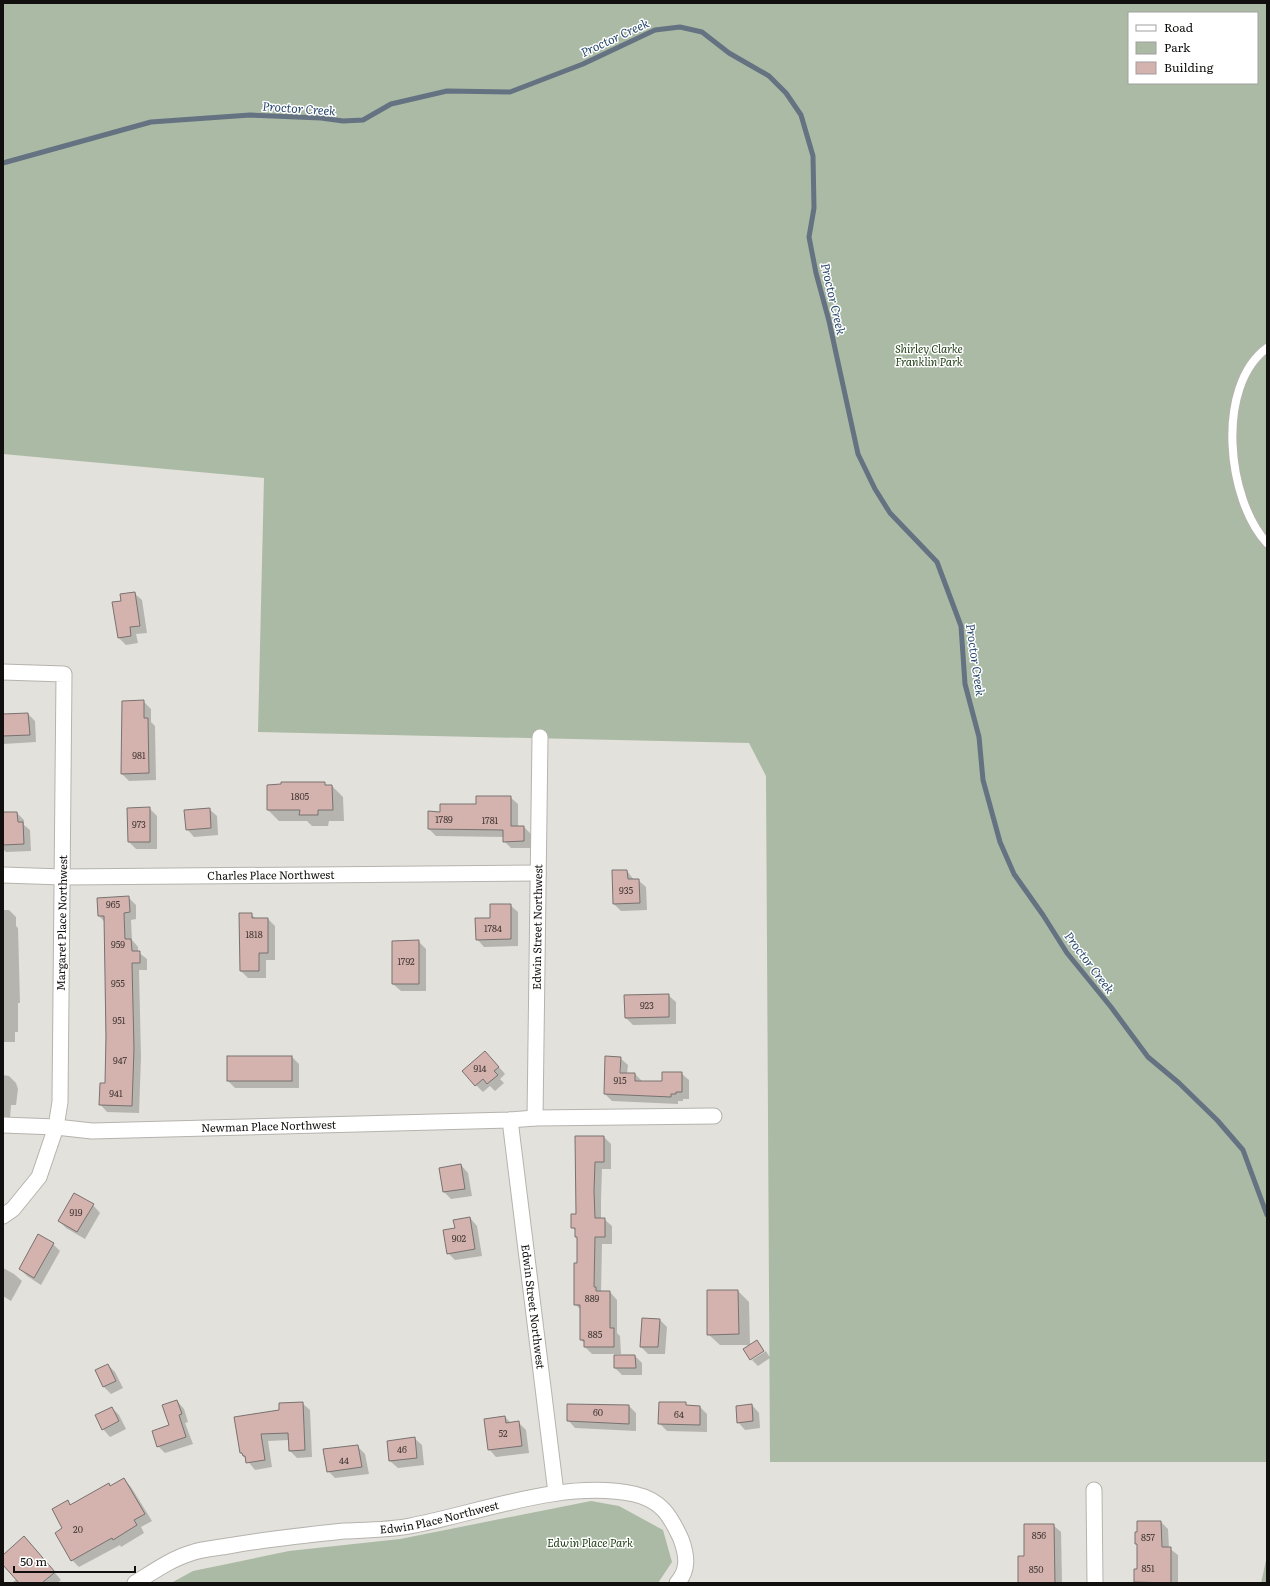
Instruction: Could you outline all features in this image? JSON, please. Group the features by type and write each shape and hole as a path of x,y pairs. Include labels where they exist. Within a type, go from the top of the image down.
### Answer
{"street":[{"name":"Margaret Place Northwest","path":"3,672 64,674 60,1102 56,1127 39,1177 12,1209 3,1216"},
{"name":"Edwin Street Northwest","path":"535,1118 540,737"},
{"name":"Charles Place Northwest","path":"3,876 63,877 538,873"},
{"name":"Newman Place Northwest","path":"3,1125 56,1127 92,1131 510,1120 535,1118 714,1116"},
{"name":"Edwin Street Northwest","path":"510,1120 556,1493"},
{"name":"Edwin Place Northwest","path":"135,1583 164,1565 190,1553 277,1537 408,1526 556,1493 600,1490 633,1494 648,1498 661,1506 672,1518 686,1553 686,1566 677,1583"},
{"path":"1094,1490 1095,1583"}],"lane":[{"path":"1267,348 1248,369 1239,391 1232,421 1233,463 1241,495 1250,518 1267,544"}],"green space":[{"name":"Shirley Clarke Franklin Park","path":"3,3 1267,3 1267,1462 770,1462 766,776 749,743 258,732 264,478 3,454"},
{"name":"Edwin Place Park","path":"591,1501 619,1506 663,1530 672,1562 658,1583 171,1583 193,1571 289,1551 400,1539"},
{"path":"1267,1556 1267,1583 1261,1583"}],"building":[{"path":"135,592 140,626 130,627 131,636 118,638 112,602 121,601 120,594"},
{"path":"144,700 144,718 148,718 149,773 121,774 122,701"},
{"path":"28,713 30,735 3,736 3,714"},
{"path":"281,782 325,782 325,785 332,785 333,810 318,810 318,815 299,815 300,810 267,810 267,785 281,784"},
{"path":"476,796 511,796 511,826 524,826 524,841 503,842 503,830 428,829 428,811 440,812 440,804 476,804"},
{"path":"150,807 150,842 128,842 127,808"},
{"path":"210,808 211,828 186,830 184,810"},
{"path":"3,812 17,812 18,822 23,822 24,844 3,845"},
{"path":"612,870 627,870 628,879 639,879 640,903 613,904"},
{"path":"129,896 130,912 124,913 125,939 131,939 132,951 140,951 140,963 132,963 134,1049 132,1106 99,1105 100,1083 105,1083 106,1037 104,916 98,916 97,898"},
{"path":"490,904 511,904 511,939 476,940 475,918 490,918"},
{"path":"239,913 252,913 252,918 268,918 268,953 259,953 259,971 240,971"},
{"path":"419,940 419,984 392,984 392,941"},
{"path":"669,994 669,1017 625,1018 624,995"},
{"path":"485,1051 499,1067 494,1071 498,1075 487,1084 483,1079 475,1086 462,1071"},
{"path":"227,1056 292,1056 292,1081 227,1081"},
{"path":"605,1056 621,1057 620,1073 635,1073 635,1081 662,1081 662,1072 682,1072 682,1092 671,1094 671,1097 604,1094"},
{"path":"575,1136 604,1136 604,1162 595,1162 594,1191 595,1218 605,1218 605,1237 595,1237 594,1287 596,1287 596,1291 610,1291 610,1328 614,1328 614,1347 584,1347 584,1340 580,1340 580,1305 574,1305 574,1263 577,1263 577,1237 575,1237 575,1228 571,1228 571,1214 576,1214"},
{"path":"461,1164 465,1189 443,1192 439,1168"},
{"path":"74,1193 94,1204 77,1232 58,1221"},
{"path":"470,1217 475,1249 447,1254 443,1230 455,1228 453,1220"},
{"path":"38,1234 54,1243 34,1278 19,1269"},
{"path":"707,1290 738,1290 739,1334 707,1335"},
{"path":"642,1318 660,1319 658,1347 640,1347"},
{"path":"757,1340 764,1351 750,1360 743,1349"},
{"path":"614,1355 635,1355 636,1368 614,1368"},
{"path":"108,1364 116,1381 103,1387 95,1370"},
{"path":"177,1400 182,1414 179,1415 186,1437 157,1447 152,1431 169,1425 162,1405"},
{"path":"303,1402 305,1450 289,1451 288,1433 261,1434 265,1460 246,1463 245,1456 240,1453 234,1417 279,1410 279,1403"},
{"path":"659,1402 686,1402 686,1405 700,1406 700,1425 658,1424"},
{"path":"567,1404 629,1405 629,1424 567,1421"},
{"path":"752,1404 753,1421 737,1423 736,1406"},
{"path":"112,1407 119,1421 102,1430 95,1415"},
{"path":"505,1416 506,1423 519,1421 522,1446 488,1450 484,1419"},
{"path":"415,1437 417,1458 389,1461 387,1441"},
{"path":"358,1445 362,1467 327,1472 323,1449"},
{"path":"124,1478 145,1514 134,1520 137,1525 113,1540 112,1538 71,1561 55,1533 62,1528 52,1509 68,1500 70,1505 109,1483 110,1486"},
{"path":"1137,1521 1161,1521 1162,1547 1171,1547 1171,1583 1134,1582 1134,1569 1137,1569 1137,1544 1135,1544 1135,1532 1137,1532"},
{"path":"1024,1524 1054,1524 1055,1583 1018,1583 1018,1556 1024,1556"},
{"path":"24,1536 55,1572 42,1583 19,1583 3,1565 3,1555"}],"waterway":[{"name":"Proctor Creek","path":"3,163 151,122 250,115 321,118 343,121 363,120 391,104 447,91 510,92 583,64 655,30 680,27 702,32 729,53 769,76 786,93 801,115 813,156 814,208 809,237 858,454 875,489 890,513 937,562 961,626 965,684 979,737 983,780 1000,842 1014,874 1043,915 1067,953 1111,1007 1148,1057 1179,1083 1217,1120 1243,1150 1267,1215"}]}
